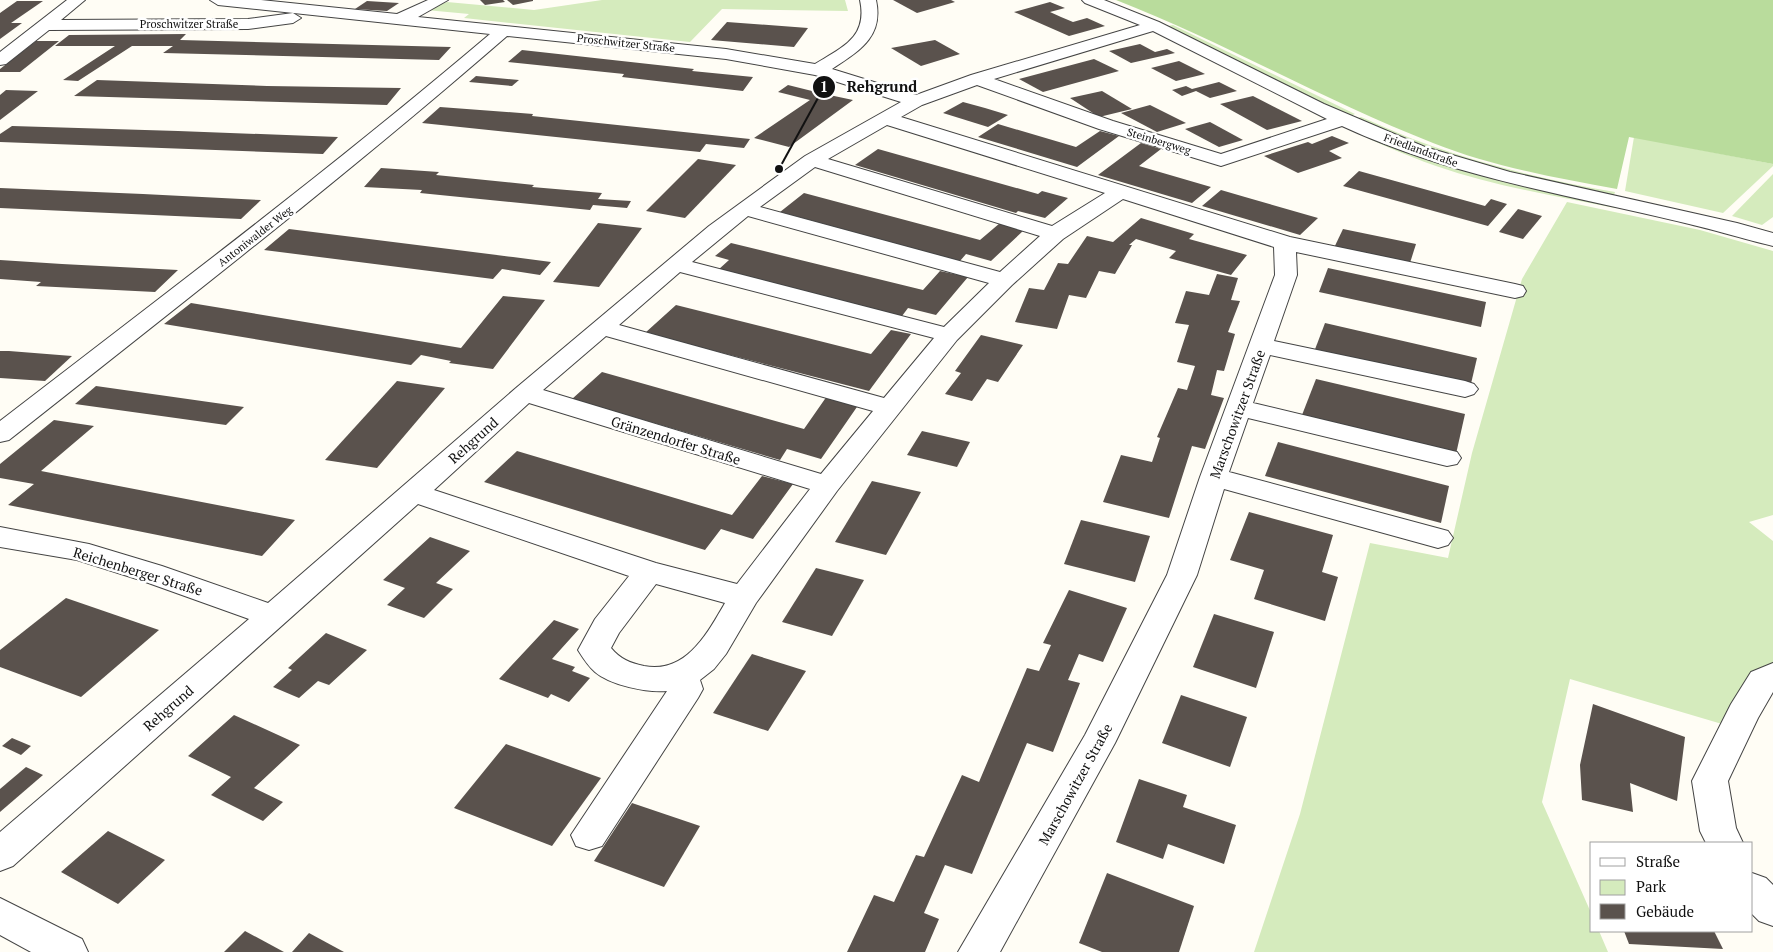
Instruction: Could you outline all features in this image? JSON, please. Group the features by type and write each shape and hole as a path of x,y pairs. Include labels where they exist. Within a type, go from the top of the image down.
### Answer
{"street":[{"path":"1,60 77,0"},
{"name":"Proschwitzer Straße","path":"218,0 726,54 818,70 916,101"},
{"path":"400,19 440,0"},
{"path":"818,70 858,44 872,24 871,8 868,0"},
{"name":"Friedlandstraße","path":"1090,0 1153,26 1343,120 1418,151 1493,174 1660,210 1773,240"},
{"name":"Proschwitzer Straße","path":"47,25 248,24 330,11"},
{"name":"Rehgrund","path":"0,855 414,493 525,393 603,328 675,264 744,209 812,160 916,101 977,79 1153,26"},
{"name":"Antoniwalder Weg","path":"0,434 296,204 395,124 503,31"},
{"name":"Steinbergweg","path":"977,79 1106,125 1221,160 1343,120"},
{"path":"884,118 1118,193 1285,243 1515,290"},
{"path":"812,160 1055,234"},
{"path":"649,572 606,627 594,650 606,666 650,681 682,676 704,662 744,597 827,485 949,336 1004,280 1055,234 1118,193"},
{"path":"744,209 1004,280"},
{"name":"Marschowitzer Straße","path":"978,952 1002,915 1098,743 1182,575 1214,477 1286,275 1285,243"},
{"path":"675,264 949,336"},
{"path":"603,328 890,408"},
{"path":"1262,346 1465,389"},
{"name":"Gränzendorfer Straße","path":"525,393 827,485"},
{"path":"1240,408 1447,458"},
{"path":"1214,477 1438,538"},
{"path":"414,493 649,572 744,597"},
{"name":"Reichenberger Straße","path":"0,537 79,551 151,573 273,616"},
{"path":"1724,842 1718,831 1710,782 1743,712 1763,681 1773,675"},
{"path":"589,835 686,689 682,676"},
{"path":"1753,891 1773,909"},
{"path":"0,915 68,952"}],"green space":[{"path":"602,0 845,0 848,11 722,9 690,42 464,18 469,14 426,10 447,2 534,10"},
{"path":"1116,0 1773,0 1773,164 1629,137 1617,189 1500,165 1455,151 1393,127 1196,34"},
{"path":"1173,25 1355,114 1348,117 1288,88 1168,26"},
{"path":"1361,117 1454,154 1545,178 1615,192 1614,195 1548,183 1424,148 1353,120"},
{"path":"1344,125 1615,205 1615,208 1525,190 1458,173 1424,162 1341,126"},
{"path":"1634,137 1773,164 1773,166 1723,213 1625,191"},
{"path":"1773,174 1773,217 1762,225 1732,216"},
{"path":"1567,202 1700,230 1773,251 1773,515 1749,522 1773,541 1773,664 1722,724 1570,679 1542,802 1590,910 1590,932 1599,932 1608,952 1254,952 1300,814 1370,543 1448,558 1472,453 1522,279"}],"building":[{"path":"480,0 503,0 505,2 485,5"},
{"path":"507,0 533,0 533,1 513,5"},
{"path":"893,0 951,0 955,2 917,13"},
{"path":"17,1 43,1 11,23 22,23 0,39 0,13"},
{"path":"367,1 399,3 387,11 355,9"},
{"path":"1050,2 1065,8 1050,12 1061,17 1073,22 1087,18 1105,26 1069,36 1014,12"},
{"path":"727,22 808,28 794,47 711,40"},
{"path":"186,34 180,40 451,47 439,60 163,53 173,46 132,46 78,81 63,80 115,46 55,46 69,35"},
{"path":"935,40 960,54 921,66 891,48"},
{"path":"36,41 59,41 20,72 0,72 0,69"},
{"path":"1140,44 1155,52 1167,49 1175,53 1131,63 1109,51"},
{"path":"522,50 753,77 743,91 622,77 624,74 508,62"},
{"path":"1094,59 1119,71 1043,92 1019,79"},
{"path":"1179,61 1205,74 1176,81 1151,68"},
{"path":"476,76 519,80 512,86 469,82"},
{"path":"97,80 267,86 401,88 387,105 74,96"},
{"path":"1219,82 1237,91 1210,98 1196,91 1182,96 1172,90 1186,86 1192,89"},
{"path":"788,85 853,100 789,147 754,138 810,100 778,92"},
{"path":"6,90 38,91 0,120 0,95"},
{"path":"1102,91 1132,109 1099,117 1070,98"},
{"path":"1253,96 1302,121 1267,130 1220,104"},
{"path":"963,102 1008,115 988,127 943,113"},
{"path":"1150,105 1186,123 1157,132 1121,113"},
{"path":"440,107 533,114 532,116 750,139 744,148 706,144 700,152 422,123"},
{"path":"1210,122 1243,140 1219,147 1185,129"},
{"path":"998,124 1076,147 1100,131 1119,136 1077,167 978,137"},
{"path":"12,126 338,137 323,154 0,142 0,134"},
{"path":"1332,136 1349,143 1329,151 1342,158 1298,173 1264,156 1308,142 1312,144"},
{"path":"1141,143 1161,149 1139,166 1211,187 1192,203 1098,175"},
{"path":"878,149 1038,194 1042,191 1068,198 1045,218 1018,211 1016,213 855,165"},
{"path":"698,159 736,165 685,218 646,211"},
{"path":"381,168 439,172 436,175 534,185 532,187 602,193 598,199 631,201 627,208 593,205 590,210 420,193 422,190 364,187"},
{"path":"1359,171 1485,206 1491,199 1507,204 1488,226 1343,186"},
{"path":"0,188 261,200 241,219 0,208"},
{"path":"1221,190 1318,218 1300,235 1202,206"},
{"path":"804,193 980,240 1000,223 1024,230 991,261 966,254 960,261 780,212"},
{"path":"1518,209 1542,216 1523,239 1499,232"},
{"path":"1141,218 1194,234 1189,239 1247,255 1231,275 1169,258 1176,251 1136,239 1129,245 1132,245 1115,274 1099,271 1086,298 1069,295 1057,329 1015,322 1029,288 1044,290 1058,263 1068,264 1087,236 1113,242"},
{"path":"598,223 642,228 599,287 553,282"},
{"path":"289,229 551,262 540,275 502,269 493,279 264,250"},
{"path":"1343,229 1416,244 1409,266 1333,250"},
{"path":"731,243 923,290 940,271 968,277 936,315 908,308 902,316 718,270 729,260 715,256"},
{"path":"0,260 178,270 155,292 36,286 41,282 0,279"},
{"path":"1328,268 1486,302 1481,327 1319,292"},
{"path":"1217,274 1238,278 1231,300 1240,301 1228,332 1235,334 1224,371 1217,370 1211,395 1224,398 1205,449 1192,446 1169,518 1103,502 1121,455 1152,462 1160,438 1157,437 1178,388 1187,390 1195,366 1177,362 1189,325 1175,323 1186,291 1209,295"},
{"path":"503,296 545,300 493,369 449,363 451,361 421,355 411,365 164,324 191,303 461,348"},
{"path":"676,305 871,354 891,330 911,334 869,391 645,333"},
{"path":"1325,323 1477,358 1470,388 1314,352"},
{"path":"981,335 1023,345 998,382 987,379 972,401 945,394 961,373 955,371"},
{"path":"0,351 72,356 45,381 0,378"},
{"path":"602,372 804,429 827,396 859,404 821,459 787,449 780,460 572,399"},
{"path":"1316,379 1465,414 1456,454 1302,415"},
{"path":"397,381 445,388 377,468 325,460"},
{"path":"96,386 244,407 226,425 75,404"},
{"path":"54,420 94,426 41,471 295,520 262,556 8,505 34,484 0,478 0,464"},
{"path":"922,431 970,442 957,467 907,455"},
{"path":"1278,442 1449,486 1441,523 1265,476"},
{"path":"517,451 732,515 762,476 793,484 753,539 721,529 705,550 484,482"},
{"path":"872,481 921,492 886,555 835,542"},
{"path":"1249,512 1333,535 1322,572 1338,577 1325,621 1254,599 1264,570 1230,560"},
{"path":"1081,520 1150,536 1135,582 1064,564"},
{"path":"430,537 470,551 436,583 453,589 424,618 387,605 405,588 383,580"},
{"path":"816,568 864,580 832,636 782,622"},
{"path":"1069,590 1127,608 1103,662 1079,654 1068,680 1080,683 1053,752 1027,743 972,874 945,865 924,913 939,919 925,952 847,952 874,895 894,902 916,855 924,857 962,775 979,782 1027,668 1039,671 1051,645 1043,643"},
{"path":"66,598 159,630 81,697 0,667 0,650"},
{"path":"1214,614 1274,632 1256,688 1193,667"},
{"path":"554,620 579,629 552,659 575,667 572,671 590,678 569,702 551,694 548,698 499,679"},
{"path":"326,633 367,650 329,685 318,681 299,698 273,687 292,670 288,668"},
{"path":"752,654 806,671 768,731 713,713"},
{"path":"1181,695 1247,717 1230,767 1162,743"},
{"path":"1593,704 1685,737 1677,801 1630,783 1633,812 1582,800 1580,765"},
{"path":"234,715 300,745 254,788 283,802 263,821 211,795 231,777 188,756"},
{"path":"12,738 31,746 21,755 2,746"},
{"path":"506,744 601,778 552,846 454,808"},
{"path":"26,767 43,775 0,812 0,789"},
{"path":"1139,779 1187,795 1183,807 1236,825 1224,864 1168,844 1163,859 1116,842"},
{"path":"632,803 700,826 664,887 594,861"},
{"path":"108,831 165,860 118,904 61,872"},
{"path":"1107,873 1194,906 1179,952 1102,952 1079,943"},
{"path":"245,931 284,952 224,952"},
{"path":"1624,932 1714,932 1723,949 1629,944"},
{"path":"309,933 344,952 292,952"}],"place":[{"name":"Rehgrund","path":"779,169"}]}
